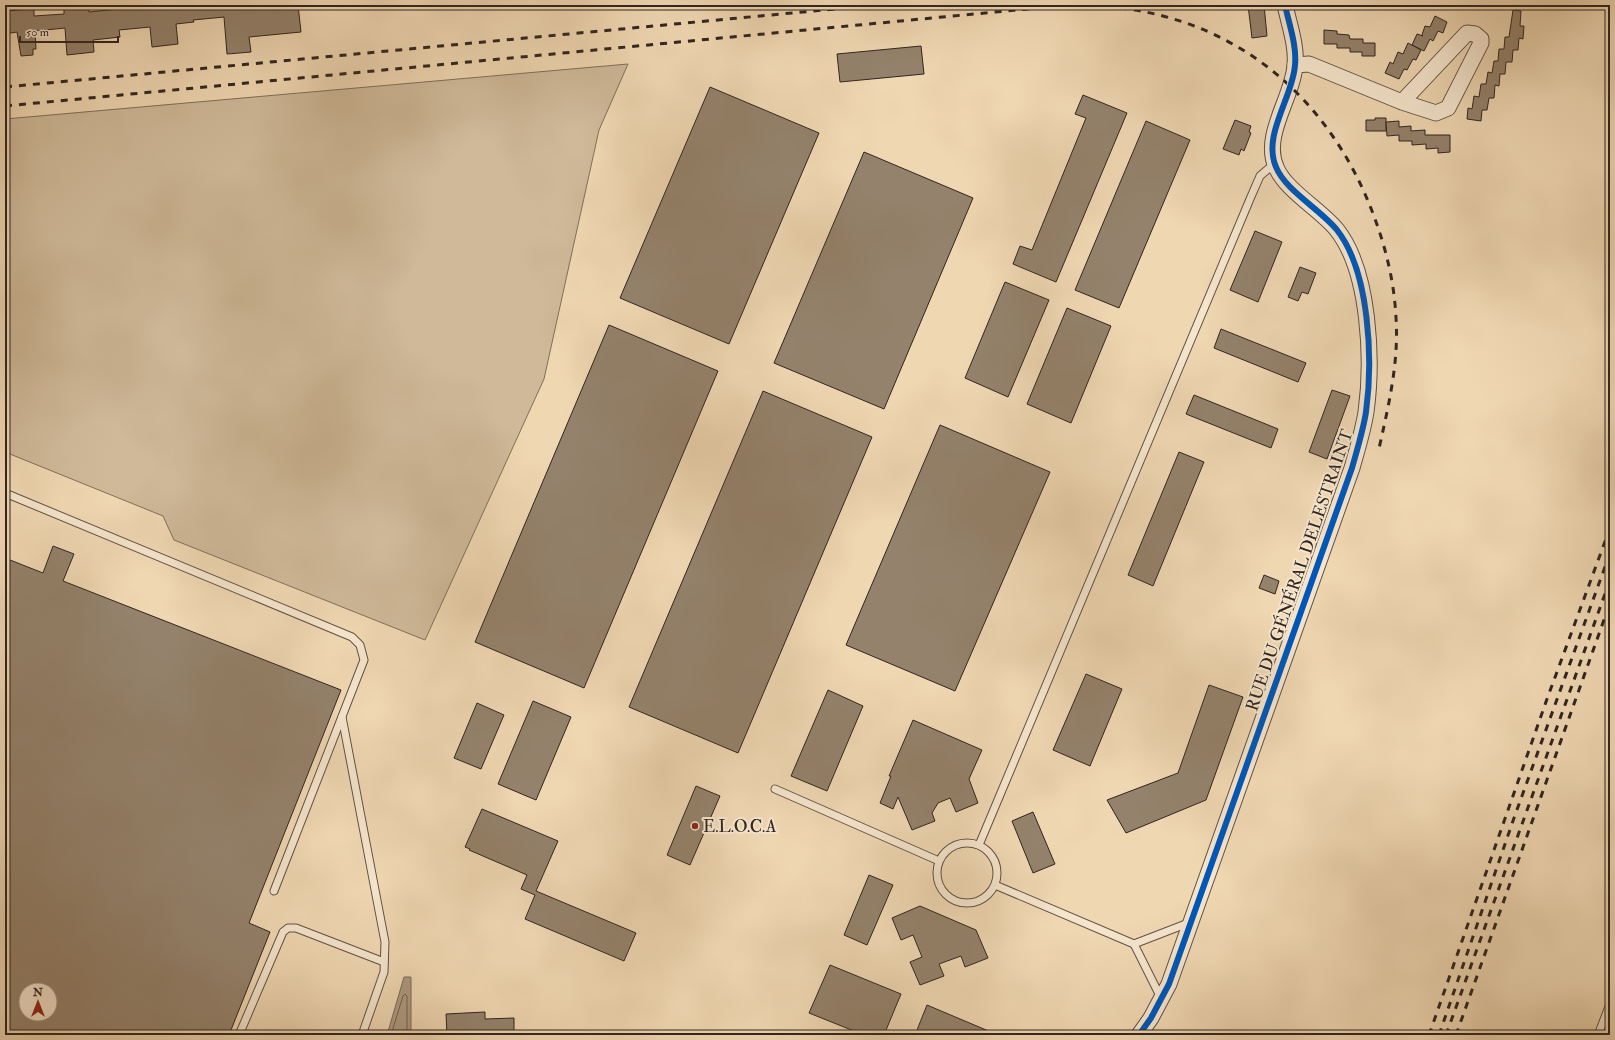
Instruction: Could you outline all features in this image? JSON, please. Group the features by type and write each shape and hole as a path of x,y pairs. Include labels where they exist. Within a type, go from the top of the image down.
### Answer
{"street":[{"name":"RUE DU GÉNÉRAL DELESTRAINT","path":"1138,1035 1151,1018 1169,984 1352,468 1366,412 1369,355 1365,308 1356,267 1337,230 1283,178 1275,163 1273,138 1290,86 1295,65 1285,5"},
{"path":"1295,65 1309,64 1402,102 1436,113 1448,108 1481,43 1481,39 1475,34 1467,33 1402,102"}],"lane":[{"path":"979,845 1252,192 1260,176 1275,163"},
{"path":"5,493 352,637 360,645 364,660 274,890"},
{"path":"342,716 385,942 384,972 362,1035"},
{"path":"775,789 939,861"},
{"path":"960,843 979,845 991,854 995,861 997,869 995,885 991,892 976,902 968,903 955,901 944,893 939,886 936,869 939,861 944,853 951,847 960,843"},
{"path":"995,885 1134,944 1161,998"},
{"path":"1134,944 1191,922"},
{"path":"239,1035 283,932 288,928 296,928 384,962"},
{"path":"1598,1035 1610,1004"}],"shaded area":[{"path":"628,64 599,130 544,379 425,640 174,540 163,516 5,452 5,119"}],"water":[{"path":"404,977 411,977 411,1035 387,1035"}],"building":[{"path":"64,5 88,5 89,12 118,9 117,5 298,5 301,32 249,37 251,52 227,54 224,17 193,20 194,22 176,24 178,44 152,47 150,27 119,30 120,37 93,40 94,52 67,55 65,28 35,31 36,49 33,49 33,55 21,56 17,32 5,34 5,11 34,9 34,16 64,14"},
{"path":"1248,5 1264,5 1267,36 1252,38"},
{"path":"1513,10 1521,11 1520,26 1524,26 1523,39 1519,38 1518,50 1513,50 1512,62 1506,62 1505,74 1500,74 1499,86 1495,85 1494,98 1489,98 1487,110 1482,110 1481,121 1467,119 1468,108 1472,109 1474,96 1479,97 1481,84 1486,84 1488,72 1492,73 1494,61 1498,61 1499,49 1504,49 1505,37 1509,37"},
{"path":"1435,16 1447,22 1443,33 1438,31 1433,41 1430,39 1424,51 1412,45 1417,34 1423,36 1425,26 1430,27"},
{"path":"1324,30 1337,31 1337,34 1349,35 1350,39 1363,39 1363,43 1375,43 1375,56 1362,56 1362,52 1350,52 1350,48 1337,48 1337,44 1324,44"},
{"path":"1408,43 1421,50 1416,60 1413,59 1407,70 1404,69 1399,79 1385,73 1390,62 1393,64 1398,52 1403,54"},
{"path":"921,46 924,74 840,82 837,54"},
{"path":"710,87 819,133 729,344 620,298"},
{"path":"1083,95 1127,113 1056,282 1013,264 1020,246 1032,250 1086,118 1075,114"},
{"path":"1375,118 1386,118 1386,131 1366,131 1366,120 1375,120"},
{"path":"1235,120 1251,126 1249,132 1251,133 1244,151 1241,149 1239,155 1223,149"},
{"path":"1146,121 1190,140 1119,308 1075,290"},
{"path":"1399,121 1399,127 1411,126 1411,131 1425,130 1425,135 1450,135 1450,152 1438,153 1438,148 1426,149 1426,144 1412,145 1412,141 1399,141 1399,135 1387,136 1386,122"},
{"path":"864,152 973,198 884,409 774,363"},
{"path":"1255,231 1282,242 1258,302 1230,290"},
{"path":"1300,267 1316,273 1308,294 1302,292 1298,301 1288,297"},
{"path":"1005,282 1049,300 1008,397 965,378"},
{"path":"1067,308 1111,326 1071,423 1027,404"},
{"path":"609,325 718,371 584,688 475,642"},
{"path":"1221,329 1306,363 1298,382 1214,348"},
{"path":"1332,390 1350,396 1327,459 1309,452"},
{"path":"763,391 872,437 738,753 629,707"},
{"path":"1194,395 1278,429 1271,448 1186,414"},
{"path":"940,425 1050,472 955,691 846,645"},
{"path":"1179,452 1204,462 1153,586 1128,575"},
{"path":"53,546 74,554 63,581 341,690 249,923 270,932 229,1035 5,1035 5,558 43,573"},
{"path":"1264,575 1279,581 1275,594 1259,588"},
{"path":"1086,674 1122,689 1090,766 1053,750"},
{"path":"1209,685 1243,697 1206,800 1126,833 1107,800 1178,773"},
{"path":"828,690 863,706 827,791 791,776"},
{"path":"533,701 571,717 536,800 498,784"},
{"path":"477,703 504,715 481,769 454,758"},
{"path":"913,720 982,750 969,779 978,803 956,812 950,798 938,803 932,813 935,821 912,830 898,797 893,809 880,803 891,776 889,776"},
{"name":"E.L.O.C.A","path":"696,786 720,796 690,865 667,855"},
{"path":"482,809 558,841 536,891 636,933 624,961 525,919 535,895 521,889 527,875 465,847"},
{"path":"1033,812 1055,864 1033,873 1012,821"},
{"path":"869,875 893,885 867,945 844,935"},
{"path":"920,906 976,930 988,958 965,967 961,956 939,964 944,976 920,985 910,962 922,957 913,935 901,940 892,918"},
{"path":"830,965 901,994 884,1035 864,1035 809,1013"},
{"path":"927,1005 998,1035 915,1035"},
{"path":"485,1012 485,1019 514,1018 514,1035 447,1035 446,1014"}],"railway":[{"path":"5,87 877,5"},
{"path":"5,106 1069,5"},
{"path":"1064,6 1114,7 1161,15 1205,30 1245,51 1281,78 1314,111 1342,150 1365,194 1377,224 1390,270 1395,302 1396,352 1389,403 1378,453"},
{"path":"1429,1035 1547,699 1610,528"},
{"path":"1439,1035 1514,818 1610,553"},
{"path":"1446,1035 1610,580"},
{"path":"1456,1035 1610,603"}],"cycle path":[{"path":"1139,1035 1151,1018 1169,984 1352,468 1362,433 1366,412 1369,343 1363,293 1356,269 1348,248 1337,230 1287,184 1276,167 1273,155 1275,129 1289,90 1295,65 1294,43 1285,5"}],"place":[{"name":"E.L.O.C.A","path":"695,826"}]}
